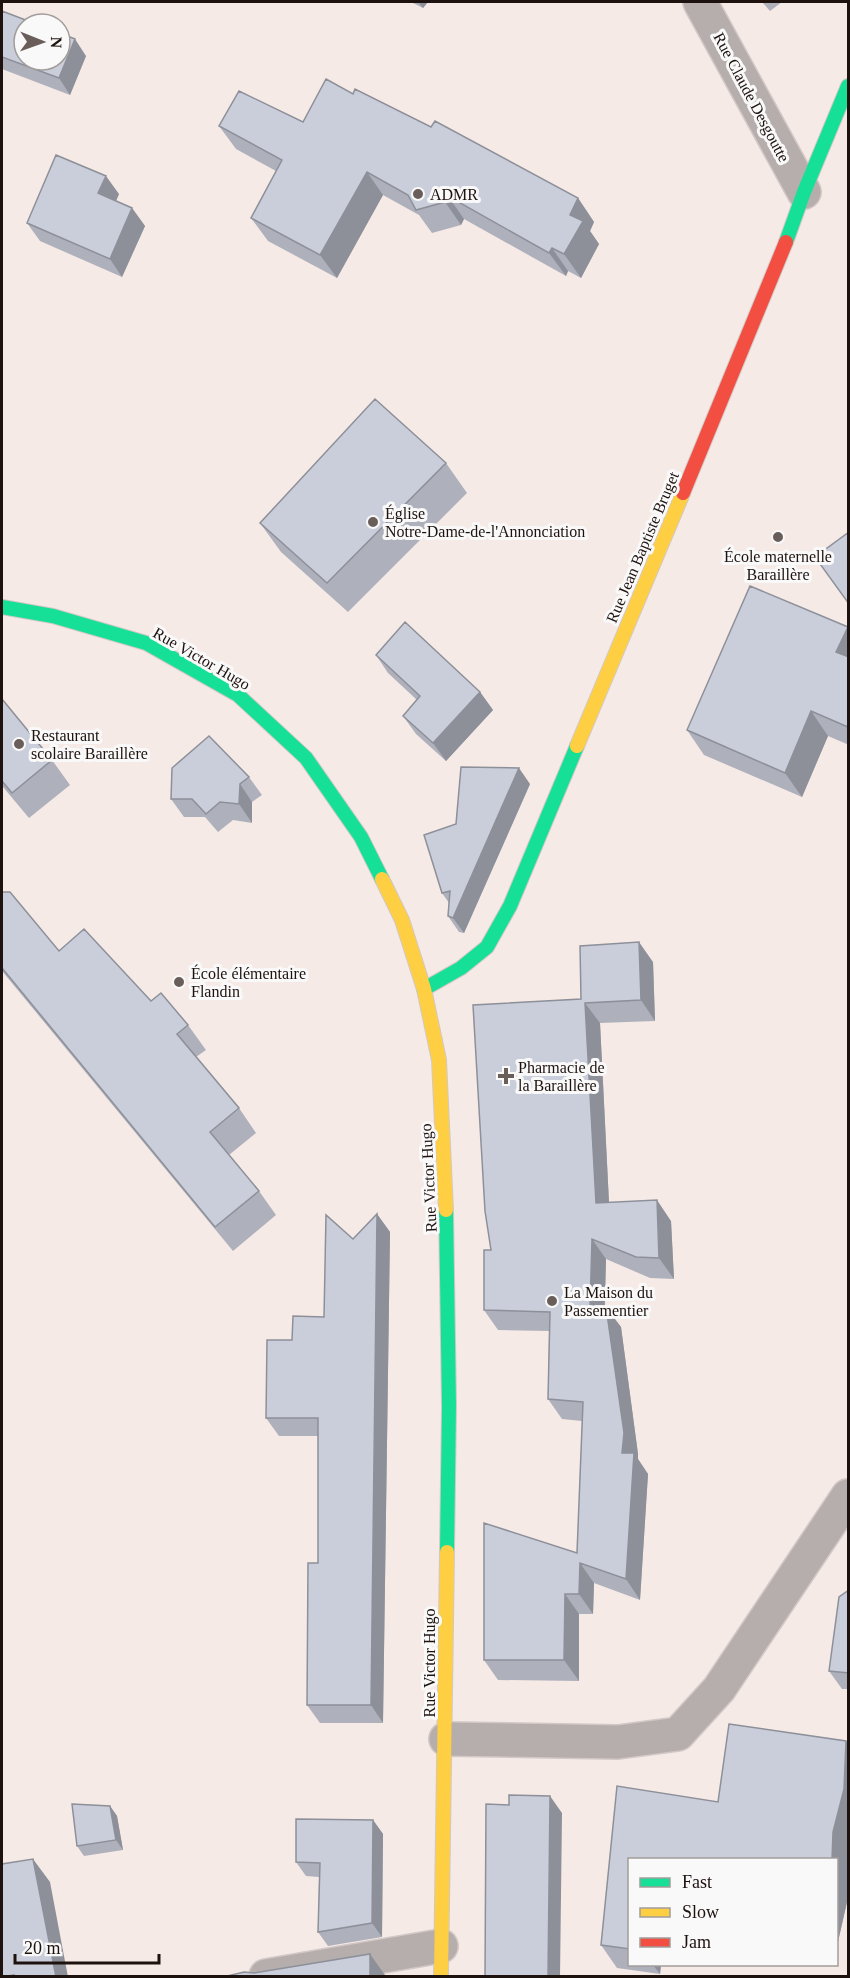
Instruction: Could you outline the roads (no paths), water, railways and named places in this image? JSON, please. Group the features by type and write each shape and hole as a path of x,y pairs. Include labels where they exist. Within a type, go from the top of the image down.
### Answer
{"main road":[{"name":"Rue Jean Baptiste Bruget","path":"424,989 461,968 487,947 510,906 774,273 804,192 849,86"},
{"name":"Rue Victor Hugo","path":"2,607 52,616 146,643 238,695 306,758 361,837 402,920 424,989 439,1060 448,1253 446,1739 441,1961"}],"street":[{"name":"Rue Claude Desgoutte","path":"700,2 804,192"},
{"path":"446,1739 618,1742 678,1734 719,1689 849,1496"},
{"path":"266,1977 441,1961"}],"place":[{"name":"ADMR","path":"418,194"},
{"name":"Église Notre-Dame-de-l'Annonciation","path":"373,522"},
{"name":"École maternelle Baraillère","path":"778,537"},
{"name":"Restaurant scolaire Baraillère","path":"19,744"},
{"name":"École élémentaire Flandin","path":"179,982"},
{"name":"Pharmacie de la Baraillère","path":"506,1076"},
{"name":"La Maison du Passementier","path":"552,1301"}]}
